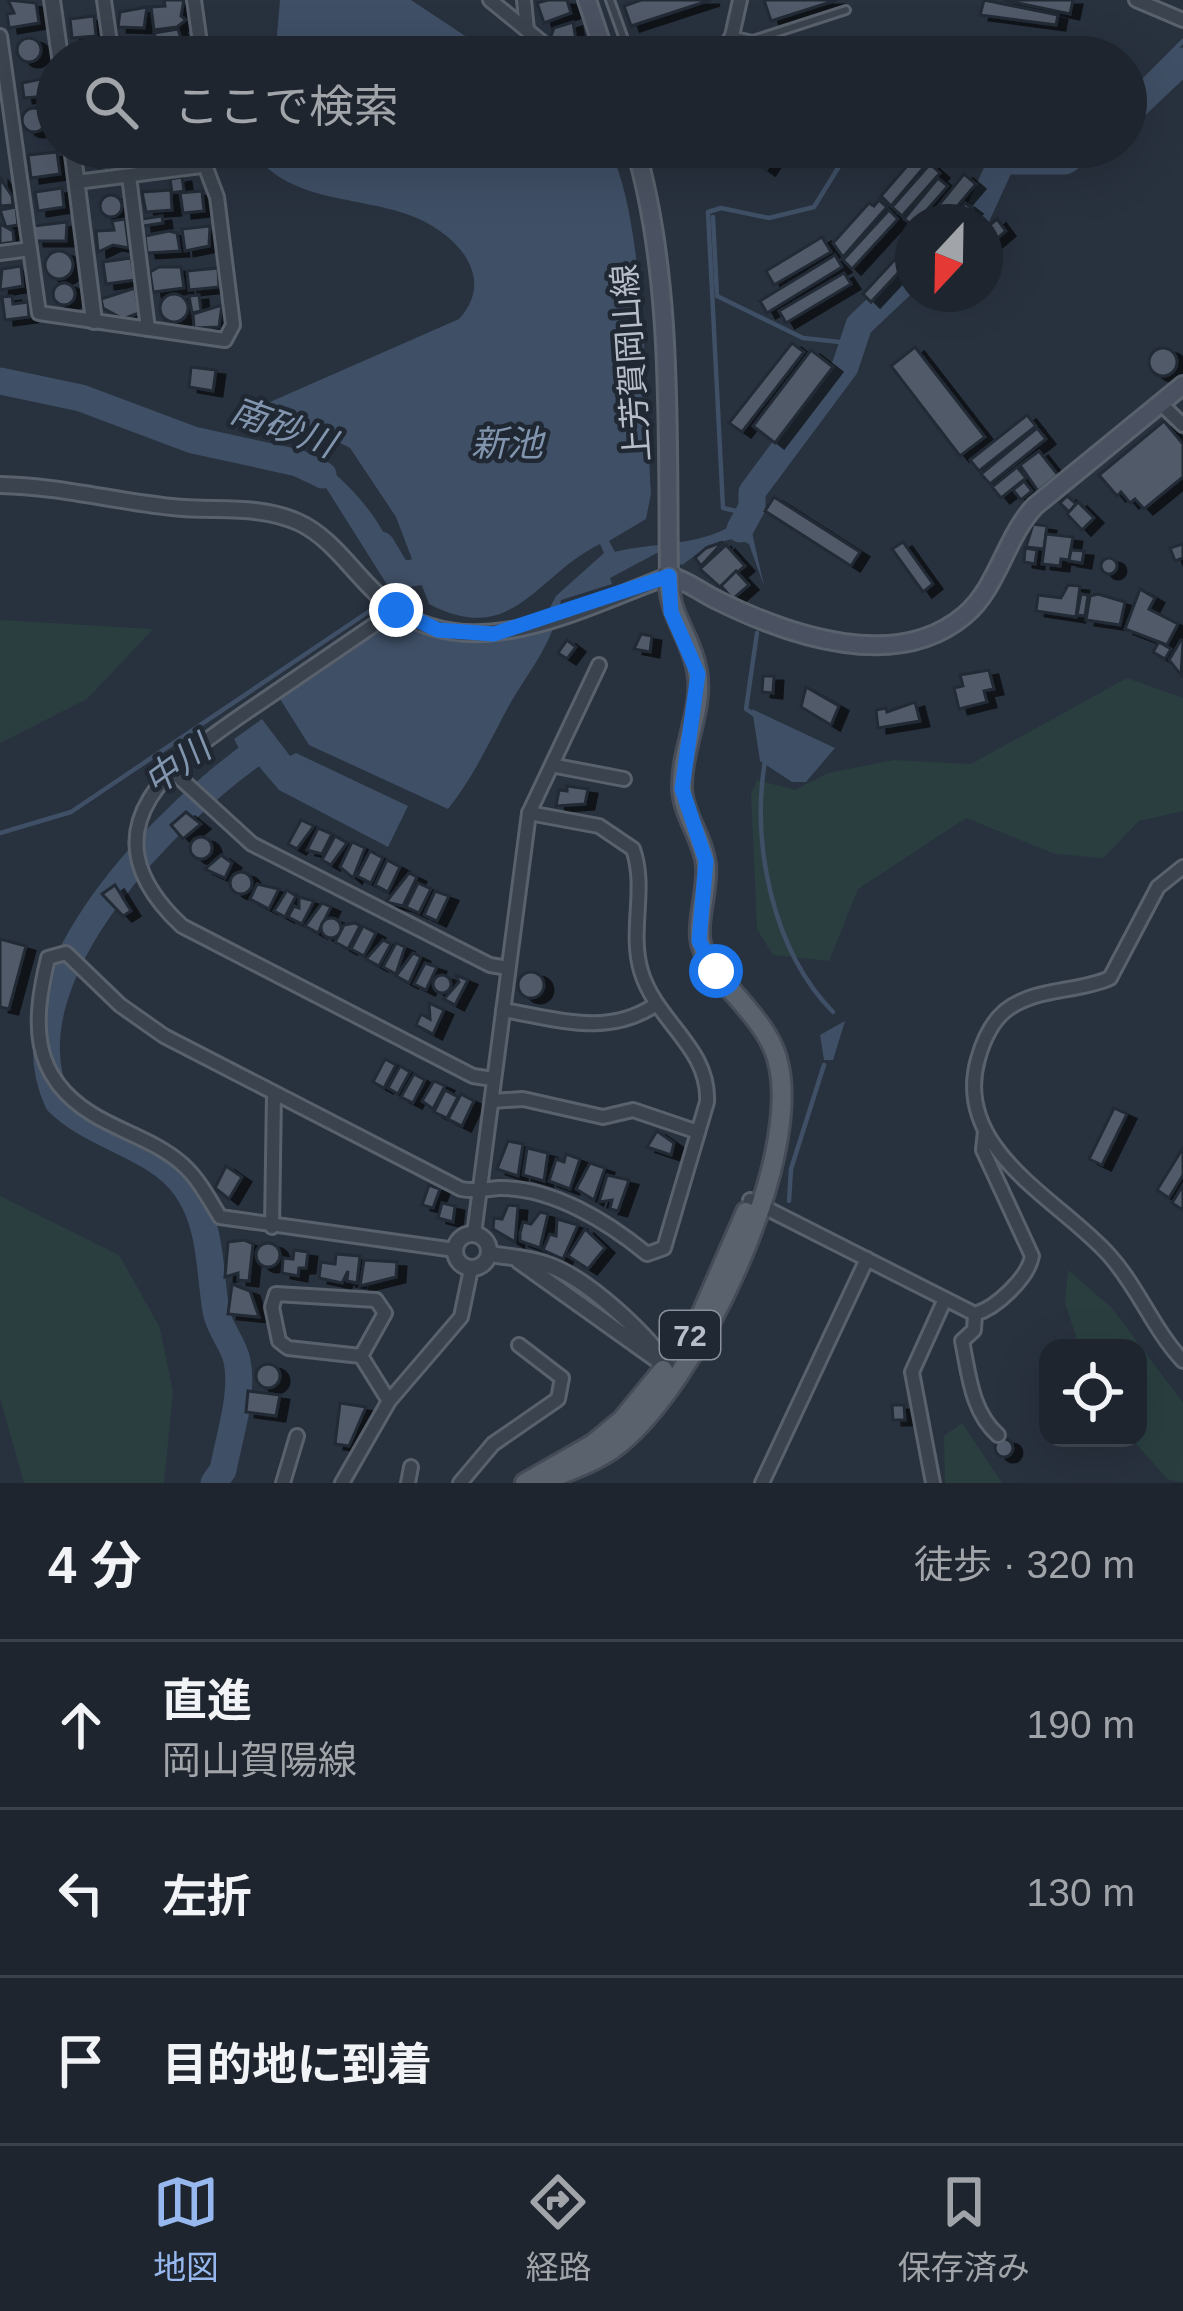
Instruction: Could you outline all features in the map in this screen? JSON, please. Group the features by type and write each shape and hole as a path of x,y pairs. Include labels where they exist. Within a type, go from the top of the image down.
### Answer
{"main road":[{"path":"587,0 599,36"},
{"name":"上芳賀岡山線","path":"642,168 659,306 669,572"},
{"path":"669,572 718,601 831,640 861,646 920,639 965,614 985,590 1019,523 1035,506 1183,385"},
{"name":"72","path":"539,1483 614,1448 641,1422 710,1304 754,1202 778,1129 783,1092 765,1028 716,971 699,941 706,861 682,789 698,674 671,612 669,572"},
{"name":"72","path":"525,1483 593,1444 671,1369"}],"street":[{"path":"52,0 57,36"},
{"path":"104,0 109,36"},
{"path":"194,0 199,36"},
{"path":"490,0 534,36"},
{"path":"524,0 527,30"},
{"path":"733,36 740,0"},
{"path":"1136,0 1183,20"},
{"path":"0,35 39,313 225,340 233,325 217,197 202,168"},
{"path":"0,163 17,160"},
{"path":"74,168 94,321"},
{"path":"76,182 187,168"},
{"path":"129,176 148,328"},
{"path":"0,253 30,249"},
{"path":"1160,404 1183,425"},
{"path":"0,485 275,514 303,524 396,610 438,630 494,634 540,622 669,572"},
{"path":"396,610 169,768 151,790 137,832 138,851 159,904 182,926 473,1076 494,1079"},
{"path":"474,1234 529,813 556,766 599,665"},
{"path":"556,766 624,779"},
{"path":"169,768 252,844 490,965 508,968"},
{"path":"455,1250 220,1217 182,1164 89,1113 58,1082 37,1033 36,1004 48,958 66,953 120,1005 164,1036 461,1189 480,1193 497,1188 554,1199 617,1229 647,1254 664,1248 709,1078 697,1054 655,1005 636,940 640,879 633,849 599,826 529,813"},
{"path":"1183,867 1158,887 1110,978 1091,987 1028,998 993,1023 973,1077 986,1130 1016,1171 1108,1253 1183,1361"},
{"path":"503,1010 596,1026 617,1024 655,1005"},
{"path":"272,1227 274,1093"},
{"path":"492,1101 523,1099 603,1117 633,1110 698,1132"},
{"path":"754,1202 975,1314 989,1310 1031,1266 1032,1256 982,1150 986,1130"},
{"path":"474,1234 488,1243 490,1254 485,1263 471,1269 459,1263 455,1250 464,1236 474,1234"},
{"path":"490,1254 549,1264 568,1276 646,1335 671,1369"},
{"path":"762,1483 867,1259"},
{"path":"342,1483 388,1401 461,1317 471,1269"},
{"path":"276,1294 376,1300 386,1313 361,1356 288,1348 275,1331 276,1294"},
{"path":"933,1483 912,1372 945,1299"},
{"path":"975,1314 974,1330 962,1341 967,1377 988,1427 998,1435"},
{"path":"460,1483 493,1444 558,1399 562,1378 518,1345"},
{"path":"361,1356 388,1401"},
{"path":"283,1483 297,1436"},
{"path":"408,1483 411,1467"}],"lane":[{"path":"610,0 623,36"},
{"path":"765,36 846,10"}],"green space":[{"path":"0,620 153,629 87,699 0,743"},
{"path":"1127,678 1183,698 1183,811 1139,821 1103,858 1055,854 966,818 858,889 829,961 773,955 757,929 751,794 757,780 795,790 828,773 894,760 971,764"},
{"path":"0,1196 119,1255 160,1328 173,1392 164,1483 24,1483 0,1398"},
{"path":"1068,1270 1112,1308 1135,1339 1077,1339 1065,1303"},
{"path":"1147,1355 1183,1403 1183,1482 1168,1480 1139,1447 1147,1447"},
{"path":"962,1423 1002,1483 945,1483 944,1436"}],"water":[{"path":"280,0 411,0 465,36 277,36"},
{"name":"新池","path":"268,168 617,168 637,264 651,494 646,519 609,541 615,552 706,537 737,521 748,508 747,494 759,516 752,532 764,586 749,544 736,538 709,545 682,565 657,553 610,578 612,584 561,600 541,653 448,809 309,745 280,699 384,625 466,642 538,631 556,596 604,553 600,544 503,613 482,618 429,604 396,517 350,448 273,409 270,402 459,319 474,290 473,275 460,249 419,219 284,180"},
{"path":"296,449 333,472 368,508 393,552 401,595 386,583 323,483 289,473"},
{"path":"752,709 835,748 806,782 792,782 760,761"},
{"path":"262,719 290,756 296,753 408,806 388,847 279,790 256,763 247,764 234,739"},
{"path":"845,1021 833,1060 824,1060 820,1035"}],"building":[{"path":"8,0 36,3 39,23 9,28 7,14 14,13"},
{"path":"164,0 184,0 181,16 186,20 177,27 154,30 151,7 165,6"},
{"path":"567,0 571,13 544,23 537,3"},
{"path":"641,0 711,0 631,26 624,6"},
{"path":"764,0 837,0 771,21"},
{"path":"984,0 1058,15 1056,25 980,15"},
{"path":"1003,0 1073,0 1070,14"},
{"path":"147,7 144,28 118,27 120,12"},
{"path":"94,16 96,36 72,36 70,19"},
{"path":"573,22 575,36 551,36 554,28"},
{"path":"178,29 180,36 155,36"},
{"path":"34,39 36,60 20,59 20,41"},
{"path":"36,80 36,97 24,98 22,83"},
{"path":"34,108 34,132 25,129 22,120 25,111"},
{"path":"36,154 36,168 59,168 60,174 31,178 28,155"},
{"path":"905,168 923,168 891,206 881,196"},
{"path":"926,168 940,173 913,204 895,204 895,210 892,207"},
{"path":"964,174 976,184 959,204 940,204"},
{"path":"182,177 184,191 172,193 170,179"},
{"path":"0,178 12,196 13,205 0,206"},
{"path":"938,178 948,186 932,204 916,204"},
{"path":"62,188 64,207 38,211 35,192"},
{"path":"171,190 172,210 146,212 142,192"},
{"path":"202,191 204,211 183,213 180,193"},
{"path":"111,195 122,206 111,217 100,206"},
{"path":"879,200 887,207 843,257 833,243 869,203 874,206"},
{"path":"16,207 18,225 6,227 0,210"},
{"path":"889,210 895,216 895,222 852,269 843,260"},
{"path":"162,216 163,223 143,226 142,219"},
{"path":"125,219 129,248 113,245 98,252 96,231 114,230 112,221"},
{"path":"67,222 66,241 35,241 33,226"},
{"path":"0,224 13,231 14,242 0,244"},
{"path":"210,226 209,246 185,251 182,229"},
{"path":"177,233 180,251 147,253 145,236"},
{"path":"822,237 831,252 774,285 766,271"},
{"path":"59,251 69,255 73,265 69,275 59,279 49,275 45,265 49,255"},
{"path":"835,255 842,267 767,313 760,301"},
{"path":"131,258 135,280 106,284 103,262"},
{"path":"895,259 895,276 871,302 863,294"},
{"path":"21,266 23,286 0,290 2,269"},
{"path":"181,267 184,288 153,292 150,272"},
{"path":"218,268 219,287 189,290 187,271"},
{"path":"844,273 851,284 786,323 779,311"},
{"path":"64,283 75,294 64,305 53,294"},
{"path":"135,288 139,313 123,319 103,308 101,299"},
{"path":"174,294 184,298 188,308 184,318 174,322 164,318 160,308 164,298"},
{"path":"199,295 201,311 192,313 189,296"},
{"path":"12,296 13,304 28,302 29,317 5,320 2,297"},
{"path":"222,305 219,327 194,328 193,314"},
{"path":"792,343 804,352 742,432 729,423"},
{"path":"915,347 985,437 960,456 891,366"},
{"path":"1163,348 1173,352 1177,362 1173,372 1163,376 1153,372 1149,362 1153,352"},
{"path":"811,350 833,367 775,443 753,426"},
{"path":"191,367 216,370 213,391 189,387"},
{"path":"1027,415 1036,426 979,471 970,460"},
{"path":"1164,421 1183,444 1183,477 1144,509 1121,492 1117,496 1099,475"},
{"path":"1037,428 1046,439 990,484 981,474"},
{"path":"1039,451 1058,475 1038,491 1020,465"},
{"path":"1017,467 1026,478 1001,498 992,487"},
{"path":"1024,481 1032,491 1021,500 1013,490"},
{"path":"1067,496 1076,504 1069,512 1060,503"},
{"path":"774,497 860,552 851,566 765,511"},
{"path":"1078,502 1094,518 1082,530 1067,514"},
{"path":"1033,524 1047,526 1044,549 1026,547"},
{"path":"1046,534 1073,537 1069,560 1061,559 1060,566 1042,564"},
{"path":"723,542 701,566 695,558"},
{"path":"903,542 933,584 923,592 892,549"},
{"path":"1183,544 1183,558 1175,561 1170,548"},
{"path":"726,545 745,566 720,587 700,569"},
{"path":"1025,548 1037,550 1035,564 1024,562"},
{"path":"1071,550 1084,551 1082,563 1069,561"},
{"path":"1109,558 1117,566 1109,574 1101,566"},
{"path":"736,571 749,585 733,599 721,586"},
{"path":"1068,585 1080,586 1076,617 1036,611 1038,595 1061,598"},
{"path":"1140,589 1155,598 1149,609 1178,624 1167,645 1125,629"},
{"path":"1081,594 1088,595 1085,616 1077,615"},
{"path":"1090,596 1125,602 1120,625 1086,620"},
{"path":"641,634 652,636 650,652 634,649"},
{"path":"567,640 576,647 567,659 558,653"},
{"path":"1183,641 1181,675 1169,660"},
{"path":"1159,642 1171,649 1165,659 1153,652"},
{"path":"989,670 994,689 984,691 987,702 959,709 954,688 963,686 960,675"},
{"path":"763,676 774,676 773,693 762,692"},
{"path":"806,687 839,706 831,725 801,707"},
{"path":"915,702 920,721 878,728 876,710 886,708 887,712"},
{"path":"567,786 588,789 585,804 556,806 559,790 567,791"},
{"path":"186,812 201,824 183,839 171,825"},
{"path":"301,820 314,826 297,849 288,844"},
{"path":"318,828 332,834 322,854 307,850"},
{"path":"335,836 347,843 331,865 322,860"},
{"path":"201,837 212,848 201,859 190,848"},
{"path":"352,842 365,848 353,878 340,867"},
{"path":"370,851 383,858 371,883 357,876"},
{"path":"221,855 232,863 225,878 205,869"},
{"path":"387,860 400,867 388,892 375,885"},
{"path":"241,872 252,883 241,894 230,883"},
{"path":"409,873 417,877 403,906 386,902"},
{"path":"418,883 431,889 419,913 406,907"},
{"path":"257,884 279,889 269,909 250,899"},
{"path":"115,885 131,911 123,916 102,894"},
{"path":"287,890 296,896 285,917 274,911"},
{"path":"435,891 449,896 437,921 424,915"},
{"path":"299,897 314,901 302,924 288,917 294,906 299,908"},
{"path":"322,903 331,907 318,933 305,926"},
{"path":"331,918 341,928 331,938 321,928"},
{"path":"344,925 360,926 348,949 335,942"},
{"path":"363,926 376,933 364,956 351,949"},
{"path":"0,939 26,946 9,1009 0,1007"},
{"path":"383,940 391,944 379,966 366,959"},
{"path":"396,943 405,947 396,974 383,967"},
{"path":"413,953 421,957 409,983 396,976"},
{"path":"425,963 437,967 426,990 414,984"},
{"path":"531,972 541,975 541,995 531,998 521,995 518,985 521,975"},
{"path":"442,975 451,984 442,993 433,984"},
{"path":"456,975 468,980 455,1005 444,999 459,982"},
{"path":"429,1003 444,1010 433,1034 416,1025 421,1014 430,1019"},
{"path":"385,1059 396,1065 384,1088 373,1082"},
{"path":"400,1066 410,1072 398,1094 388,1088"},
{"path":"414,1074 425,1080 413,1103 401,1097"},
{"path":"434,1081 445,1086 433,1109 422,1101"},
{"path":"445,1090 458,1097 447,1118 434,1112"},
{"path":"461,1094 474,1101 462,1126 448,1119"},
{"path":"1114,1108 1127,1114 1102,1165 1089,1159"},
{"path":"657,1131 674,1143 671,1155 647,1147"},
{"path":"508,1141 523,1144 518,1176 497,1169"},
{"path":"527,1148 548,1153 544,1181 523,1175"},
{"path":"1183,1148 1183,1175 1169,1198 1157,1190"},
{"path":"566,1154 580,1159 570,1189 549,1181 556,1159 564,1162"},
{"path":"590,1163 605,1168 594,1200 576,1189"},
{"path":"226,1166 242,1177 229,1199 215,1188"},
{"path":"607,1175 629,1180 618,1211 610,1209 612,1200 599,1202"},
{"path":"429,1185 440,1189 433,1208 422,1205"},
{"path":"1183,1185 1183,1210 1172,1203"},
{"path":"442,1203 455,1206 453,1222 438,1218"},
{"path":"508,1205 518,1206 515,1242 493,1229 494,1218 502,1219"},
{"path":"540,1212 548,1214 540,1248 520,1241 520,1233 523,1222 531,1224"},
{"path":"557,1219 578,1225 563,1259 543,1250 550,1234 556,1236"},
{"path":"585,1229 605,1248 588,1269 568,1256"},
{"path":"228,1242 253,1244 249,1281 238,1280 238,1273 225,1277"},
{"path":"268,1243 277,1246 277,1264 268,1267 259,1264 256,1255 259,1246"},
{"path":"294,1250 308,1252 306,1268 299,1268 298,1276 282,1273 283,1258 293,1259"},
{"path":"336,1254 360,1256 357,1283 347,1281 348,1271 342,1283 319,1278 321,1262 335,1264"},
{"path":"364,1260 397,1262 396,1277 360,1286"},
{"path":"232,1284 250,1291 259,1317 228,1314"},
{"path":"268,1364 277,1367 277,1385 268,1388 259,1385 256,1376 259,1367"},
{"path":"248,1391 280,1395 276,1416 246,1412"},
{"path":"340,1403 366,1407 349,1446 335,1444"},
{"path":"892,1405 904,1405 905,1420 893,1420"},
{"path":"1004,1439 1013,1448 1004,1457 995,1448"}],"waterway":[{"path":"1147,77 1183,41"},
{"name":"中川","path":"1147,95 1183,61"},
{"path":"749,514 723,508 708,212 721,208 769,218 814,207 838,168"},
{"name":"中川","path":"982,204 999,168"},
{"path":"713,217 717,296 803,338 849,343"},
{"name":"中川","path":"740,529 752,507 752,492 845,367 859,325 895,291"},
{"name":"南砂川","path":"0,381 81,398 193,440 298,463 323,475"},
{"name":"南砂川","path":"381,545 399,575 450,567"},
{"path":"0,833 71,812 374,608"},
{"path":"756,716 746,709 757,633"},
{"name":"中川","path":"214,1483 223,1470 239,1374 216,1311 201,1217 174,1174 58,1102 46,1053 53,1002 74,951 105,900 143,853 226,775 263,747 271,757"},
{"path":"765,761 761,827 771,895 795,959 833,1012"},
{"path":"789,1201 791,1169 824,1065"}],"route":[{"path":"396,610 438,630 494,634 669,576 671,612 698,674 682,789 706,861 699,941 716,971"}]}
